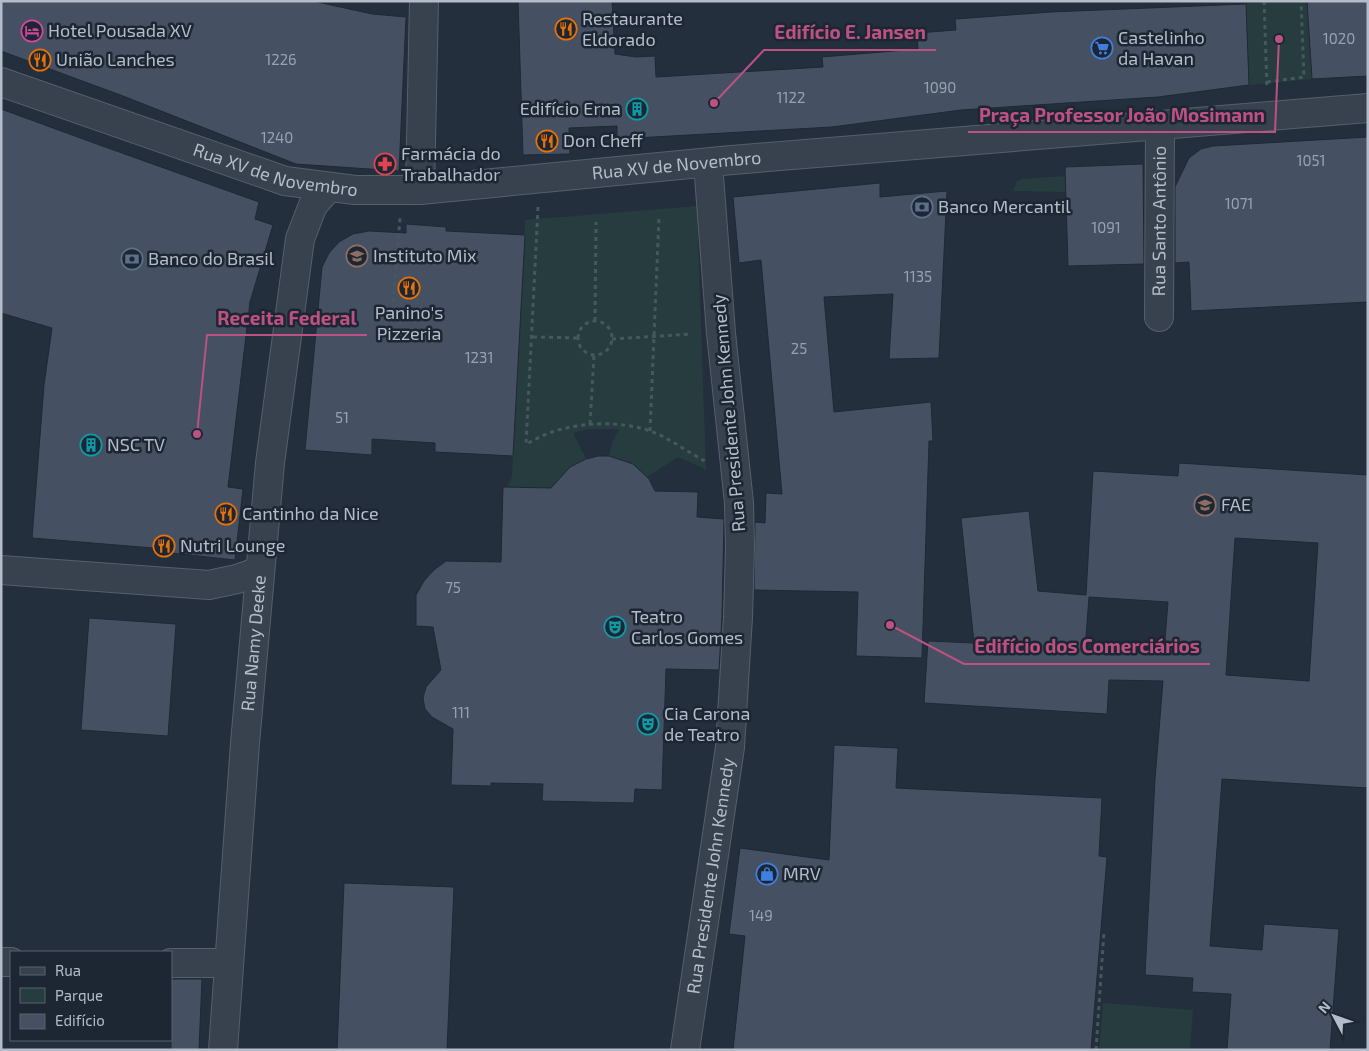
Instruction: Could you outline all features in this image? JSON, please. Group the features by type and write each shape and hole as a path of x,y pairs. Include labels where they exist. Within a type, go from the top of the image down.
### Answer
{"street":[{"path":"411,190 424,1"},
{"name":"Rua XV de Novembro","path":"1,82 285,181 355,190 411,190 708,163 1368,108"},
{"name":"Rua Santo Antônio","path":"1159,317 1160,125"},
{"name":"Rua Presidente John Kennedy","path":"686,1050 730,747 738,617 740,503 721,333 708,163"},
{"name":"Rua Namy Deeke","path":"285,181 294,203 300,239"},
{"name":"Rua Namy Deeke","path":"223,1050 256,612 270,463 300,239 313,205 329,187"},
{"path":"1,570 209,584 237,579 260,571"},
{"path":"209,584 256,612"},
{"path":"172,963 229,963"}],"path":[{"path":"1264,1 1267,95"},
{"path":"1267,82 1304,77 1301,1"},
{"path":"539,178 526,444 557,430 590,424 620,424 650,431 678,444 707,462"},
{"path":"393,302 411,190"},
{"path":"650,431 659,217"},
{"path":"595,321 596,222"},
{"path":"595,321 609,328 612,339 605,352 594,355 581,348 578,338 581,329 585,325 595,321"},
{"path":"612,339 721,333"},
{"path":"532,338 578,338"},
{"path":"590,424 594,355"},
{"path":"1096,1050 1104,931"}],"green space":[{"path":"1307,1 1312,79 1242,86 1249,82 1249,75 1246,8 1239,4"},
{"path":"1065,176 1066,192 1013,191 1017,181 1022,179"},
{"path":"697,206 706,471 678,457 647,477 633,464 609,456 612,443 619,429 589,429 573,433 586,459 570,467 554,488 507,487 512,477 525,220"},
{"path":"1103,1003 1193,1010 1190,1050 1099,1050"}],"building":[{"path":"1,1 313,1 372,14 406,17 399,171 296,164 123,96 1,51"},
{"path":"518,1 612,1 615,54 636,57 655,56 656,77 823,67 822,57 918,49 917,33 956,30 955,19 1051,12 1246,4 1249,85 1158,97 961,110 832,127 617,139 617,126 569,128 570,154 523,155"},
{"path":"1307,1 1368,1 1368,76 1312,79"},
{"path":"1,109 259,202 255,219 273,225 250,302 228,487 243,489 235,560 153,551 153,548 32,538 44,385 52,328 1,313"},
{"path":"1368,137 1368,302 1191,311 1189,262 1175,263 1175,187 1189,158 1201,149 1213,146"},
{"path":"1143,164 1144,264 1068,266 1065,167"},
{"path":"880,183 880,197 947,191 939,358 889,359 893,294 824,297 834,412 931,402 933,441 929,441 922,658 856,656 858,592 754,590 755,522 765,523 766,493 782,494 761,260 739,263 733,197"},
{"path":"406,224 446,227 446,231 525,235 513,456 435,452 435,443 372,439 372,455 305,450 322,267 329,253 339,242 353,234 369,231 406,233"},
{"name":"Teatro Carlos Gomes","path":"609,456 633,464 649,479 655,491 698,492 697,517 724,519 719,670 666,669 662,790 635,789 634,803 542,801 543,784 491,783 491,786 451,785 453,729 432,717 425,709 423,698 426,687 441,670 433,627 416,626 416,595 424,581 446,561 501,562 503,487 551,488 570,467 586,459"},
{"path":"1179,463 1368,475 1368,788 1222,779 1210,946 1262,950 1264,924 1339,929 1330,1050 1227,1050 1231,994 1192,992 1193,978 1145,975 1155,779 1163,681 1109,680 1107,714 924,703 928,641 974,643 961,518 1029,511 1038,591 1086,595 1093,471 1178,476","holes":["1235,538 1318,543 1309,681 1226,675","1089,597 1168,602 1164,652 1143,653 1085,650"]},
{"path":"89,618 176,624 168,736 81,730"},
{"path":"834,745 898,748 896,788 1102,798 1099,856 1107,857 1091,1050 733,1050 745,936 729,934 740,848 829,860"},
{"path":"344,883 454,887 447,1050 337,1050"},
{"path":"172,979 202,979 199,1050 171,1050"}],"place":[{"name":"Restaurante Eldorado","path":"566,29"},
{"name":"Hotel Pousada XV","path":"32,31"},
{"name":"Praça Professor João Mosimann","path":"1279,39"},
{"name":"Castelinho da Havan","path":"1102,48"},
{"name":"União Lanches","path":"40,60"},
{"name":"Edifício E. Jansen","path":"714,103"},
{"name":"Edifício Erna","path":"637,109"},
{"name":"Don Cheff","path":"547,141"},
{"name":"Farmácia do Trabalhador","path":"385,164"},
{"name":"Banco Mercantil","path":"922,207"},
{"name":"Instituto Mix","path":"357,256"},
{"name":"Banco do Brasil","path":"132,259"},
{"name":"Panino's Pizzeria","path":"409,288"},
{"name":"Receita Federal","path":"197,434"},
{"name":"NSC TV","path":"91,445"},
{"name":"FAE","path":"1205,505"},
{"name":"Cantinho da Nice","path":"226,514"},
{"name":"Nutri Lounge","path":"164,546"},
{"name":"Edifício dos Comerciários","path":"890,625"},
{"name":"Teatro Carlos Gomes","path":"615,627"},
{"name":"Cia Carona de Teatro","path":"648,724"},
{"name":"MRV","path":"767,874"}]}
